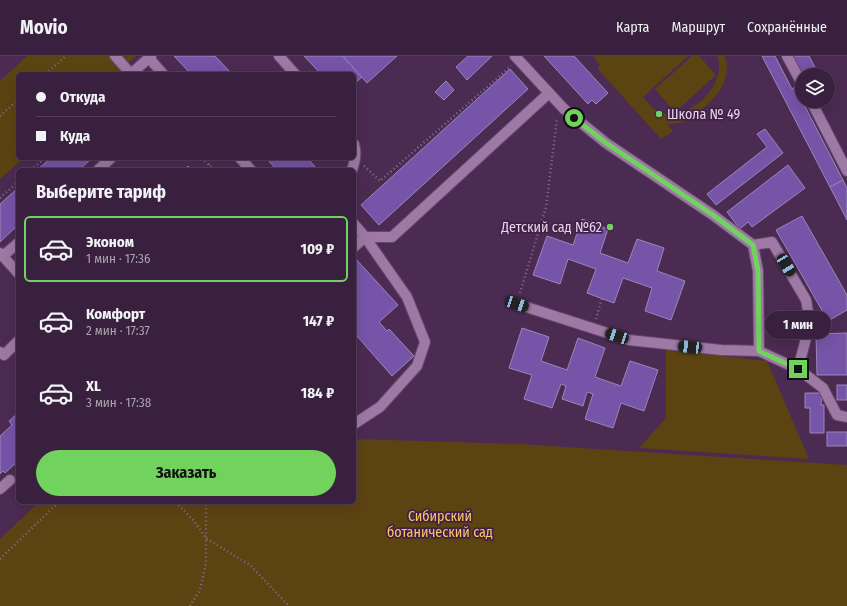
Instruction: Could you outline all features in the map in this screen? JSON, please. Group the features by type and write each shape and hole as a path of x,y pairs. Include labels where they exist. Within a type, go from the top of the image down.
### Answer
{"lane":[{"path":"115,56 129,72"},
{"path":"279,56 293,72"},
{"path":"787,56 795,71"},
{"path":"133,72 150,57 161,72"},
{"path":"517,58 564,109 606,143 713,215 753,245 758,271 759,351"},
{"path":"356,245 365,237 392,237 549,93"},
{"path":"815,108 847,171"},
{"path":"100,168 109,160"},
{"path":"242,160 249,168"},
{"path":"356,226 407,297 425,342 417,366 380,406 356,423"},
{"path":"753,245 772,242 806,300 810,323 798,369"},
{"path":"16,244 2,255 16,272"},
{"path":"517,304 629,340 721,350 759,351 798,369 823,388 837,415 847,417"},
{"path":"0,352 4,355 16,343"},
{"path":"0,488 10,480"}],"path":[{"path":"48,72 66,56"},
{"path":"356,159 380,181 517,58"},
{"path":"0,116 16,102"},
{"path":"517,304 546,207 557,114 564,109"},
{"path":"33,168 43,160"},
{"path":"204,160 212,168"},
{"path":"209,166 210,160"},
{"path":"0,198 16,184"},
{"path":"0,559 57,504"},
{"path":"178,504 193,520 207,539 250,565 289,606"},
{"path":"190,606 200,590 206,563 206,504"}],"green space":[{"path":"27,56 136,56 119,72 16,72 16,160 22,160 0,179 0,81"},
{"path":"593,56 688,56 643,97 658,112 661,113 672,114 683,112 704,98 712,89 717,78 719,67 717,56 725,56 727,73 722,87 707,105 686,121 677,124 667,124 673,131 661,139 597,68 600,65"},
{"path":"692,56 699,56 716,75 675,112 655,89"},
{"path":"666,350 767,361 809,459 639,448 666,418"},
{"name":"Сибирский ботанический сад","path":"356,439 520,444 847,465 847,606 0,606 0,539 37,504 356,504"}],"building":[{"path":"174,56 215,56 230,72 189,72"},
{"path":"304,56 343,56 362,77 356,82 356,72 319,72"},
{"path":"343,56 397,56 367,83"},
{"path":"468,56 492,56 467,80 456,67"},
{"path":"544,56 574,56 608,93 596,104 592,100 588,104"},
{"path":"762,56 775,56 792,89 795,87 795,108 806,108 843,180 830,187"},
{"path":"793,56 809,56 815,68 799,68"},
{"path":"510,69 528,89 379,225 361,205"},
{"path":"446,81 454,90 444,100 435,92"},
{"path":"765,129 783,153 716,205 707,194 767,147 757,134"},
{"path":"49,160 90,160 81,168 39,168"},
{"path":"268,160 309,160 316,168 275,168"},
{"path":"788,165 805,188 752,227 748,222 740,229 727,212"},
{"path":"843,180 847,188 847,220 830,187"},
{"path":"16,190 16,227 0,242 0,204"},
{"path":"802,216 847,295 847,310 828,321 776,230"},
{"path":"582,219 608,229 600,253 628,263 637,239 664,248 657,271 685,281 671,320 645,311 652,288 623,278 614,303 587,293 596,269 568,259 560,284 533,275 547,236 573,245"},
{"path":"356,259 398,305 379,322 387,331 389,329 414,356 392,376 356,335"},
{"path":"522,328 549,337 541,361 567,370 578,338 605,348 595,377 621,386 630,361 658,370 644,411 621,403 613,428 585,419 593,394 587,392 583,406 562,399 566,386 561,384 552,408 524,399 532,375 509,368"},
{"path":"847,333 847,375 817,375 816,334"},
{"path":"837,385 847,385 847,400 837,400"},
{"path":"805,393 822,393 821,405 824,405 824,433 810,433 810,408 805,408"},
{"path":"16,415 16,463 5,473 3,471 0,474 0,436 12,425 9,421"},
{"path":"827,432 847,432 847,446 827,446"}],"place":[{"name":"Школа № 49","path":"659,114"},
{"name":"Детский сад №62","path":"610,227"}],"route":[{"path":"574,118 606,143 713,215 753,245 758,271 759,351 798,369"}]}
